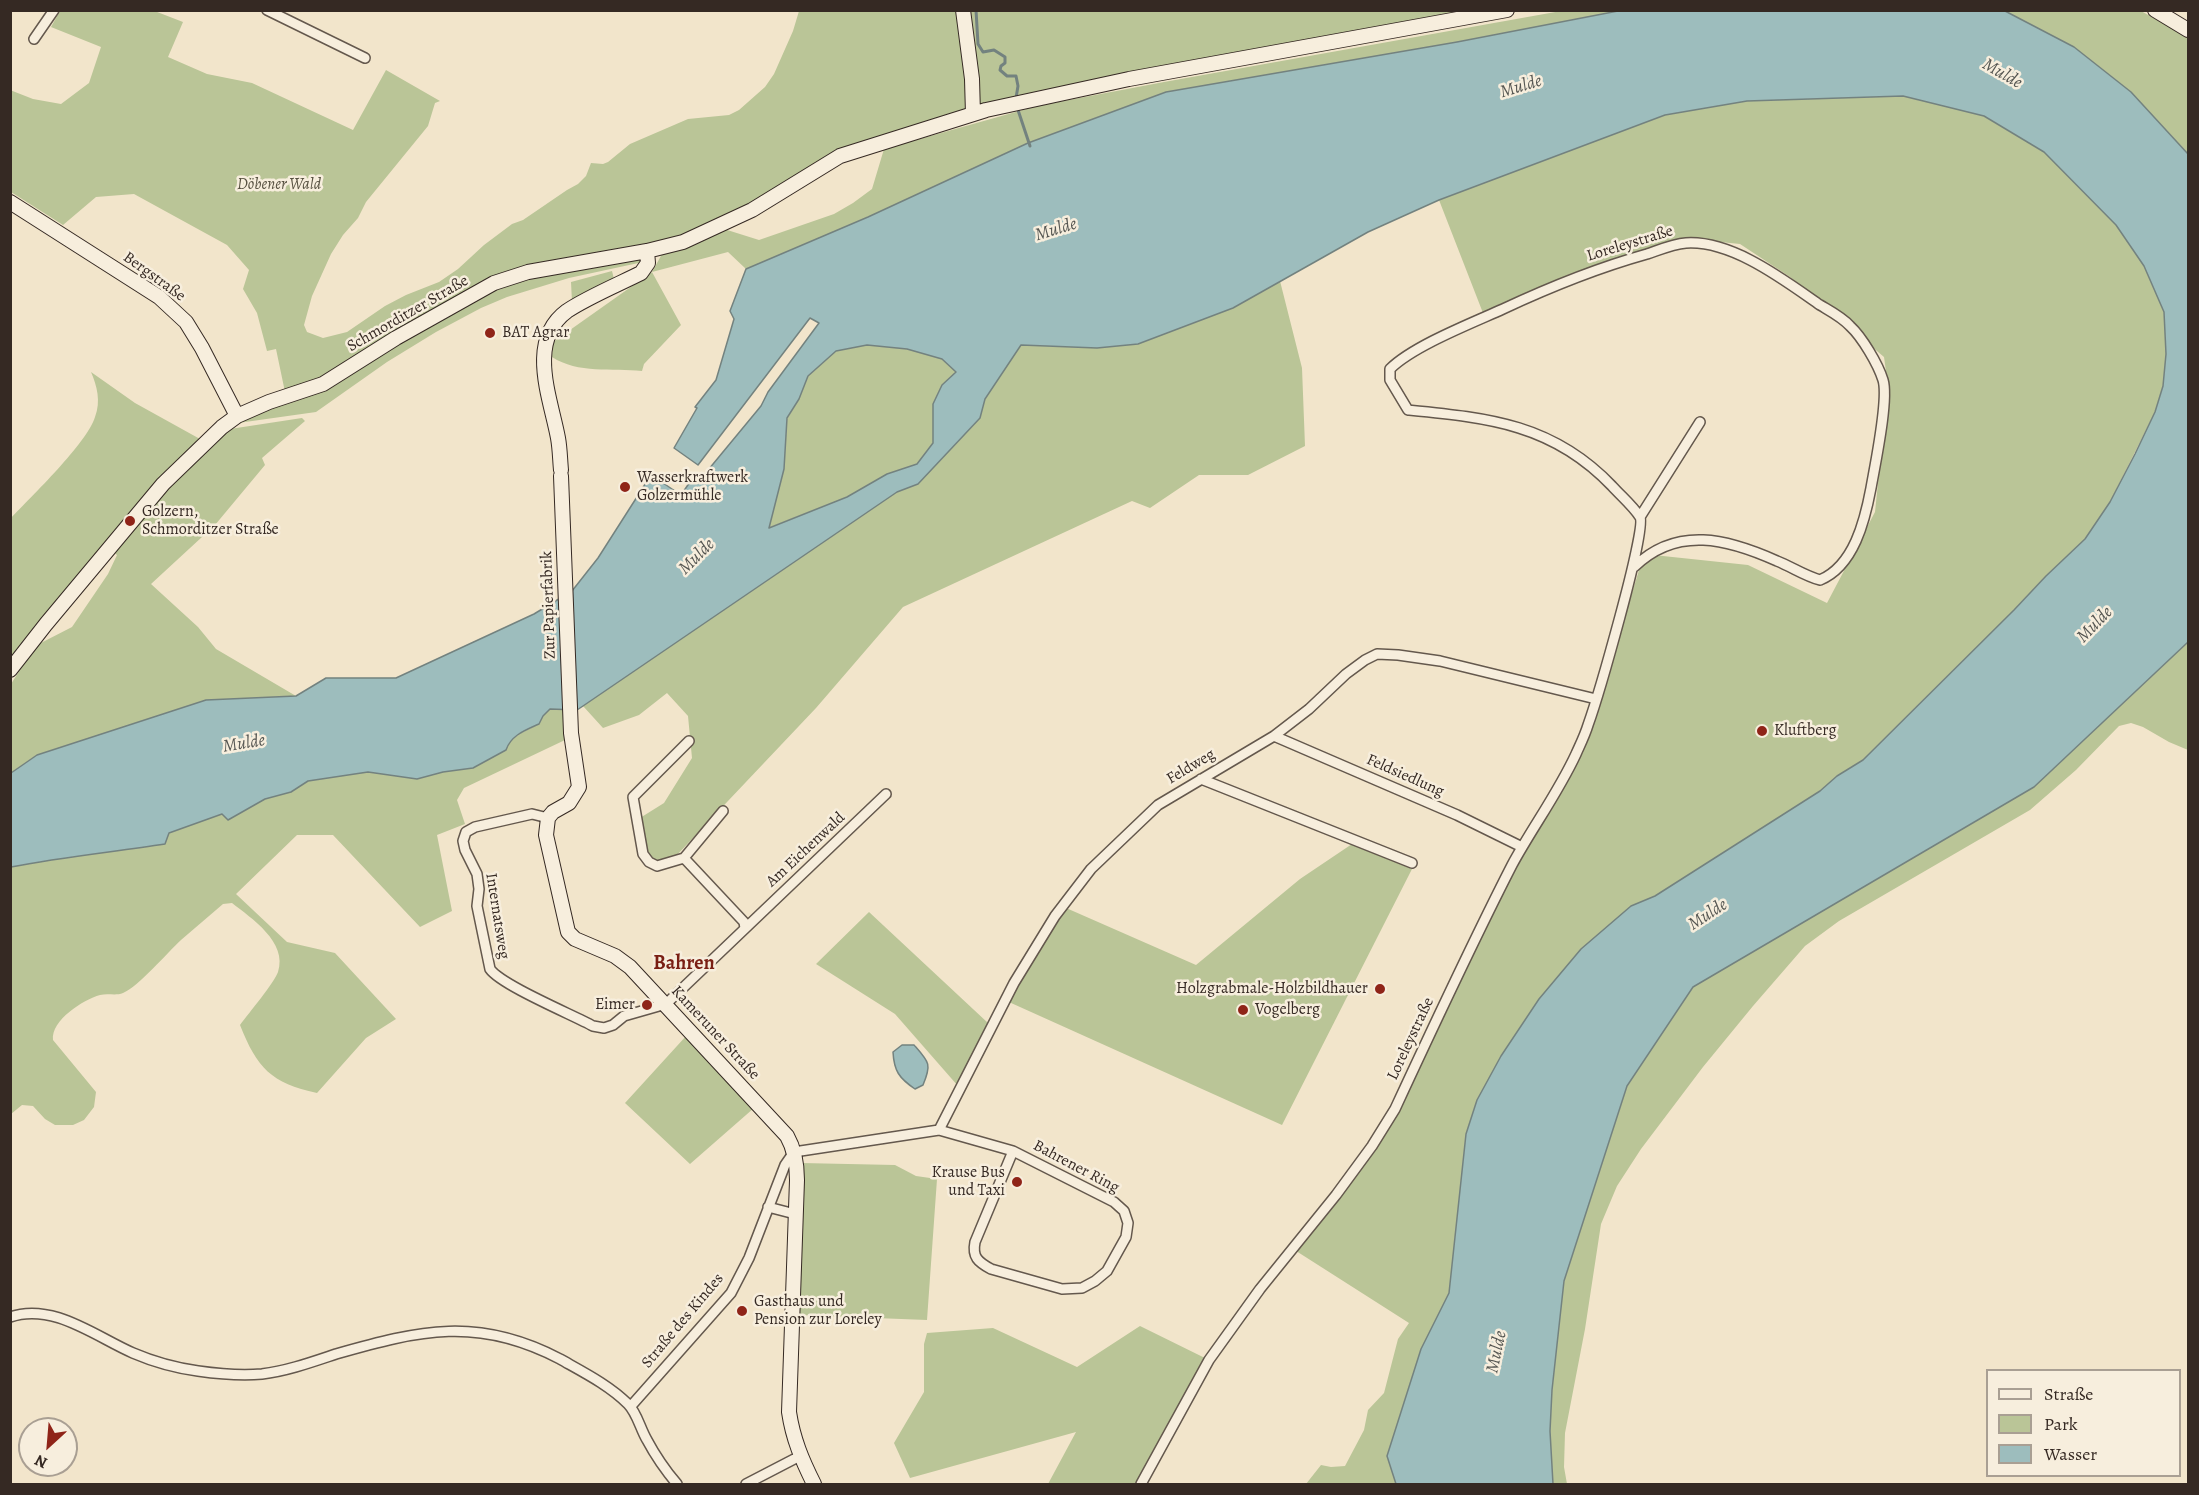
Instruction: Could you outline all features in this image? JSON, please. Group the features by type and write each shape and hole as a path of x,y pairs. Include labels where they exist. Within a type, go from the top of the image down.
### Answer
{"street":[{"path":"34,39 54,10"},
{"path":"267,10 365,58"},
{"path":"963,10 972,79 973,114"},
{"name":"Schmorditzer Straße","path":"10,670 163,484 222,427 237,416 269,402 323,384 396,338 503,279 541,269 647,251 699,236 752,210 840,156 1008,104 1129,79 1507,10"},
{"path":"2155,10 2188,30"},
{"name":"Bergstraße","path":"10,201 159,297 186,322 237,416"},
{"name":"Loreleystraße","path":"1634,567 1658,548 1674,542 1700,540 1727,543 1752,551 1820,580 1828,576 1846,558 1861,530 1867,512 1884,401 1884,381 1875,360 1851,326 1785,280 1755,263 1706,243 1684,243 1619,262 1554,285 1415,351 1390,369 1390,380 1408,410 1462,416 1511,425 1558,444 1581,458 1603,477 1640,517"},
{"name":"Zur Papierfabrik","path":"548,818 569,803 579,787 571,734 559,440 544,368 546,342 552,326 566,312 641,273 648,263 647,251"},
{"name":"Loreleystraße","path":"1141,1485 1209,1360 1260,1289 1336,1195 1384,1128 1522,847 1575,757 1588,727 1634,567 1640,517 1700,422"},
{"name":"Feldweg","path":"939,1130 1014,983 1068,897 1091,869 1158,805 1275,736 1309,709 1346,674 1377,654 1398,654 1501,674 1596,699"},
{"name":"Feldsiedlung","path":"1275,736 1456,815 1522,847"},
{"path":"688,741 633,797 643,854 649,862 657,866 684,858 723,811"},
{"path":"1201,779 1412,863"},
{"name":"Am Eichenwald","path":"666,1004 886,794"},
{"name":"Internatsweg","path":"548,818 532,814 475,826 465,835 463,841 465,850 477,874 479,889 477,906 490,969 508,984 593,1026 604,1028 613,1025 624,1016 666,1004"},
{"name":"Kameruner Straße","path":"548,818 546,835 568,932 575,939 615,956 630,966 787,1136 794,1152"},
{"path":"684,858 744,922 745,928"},
{"name":"Bahrener Ring","path":"794,1152 939,1130 1013,1151 1076,1181 1114,1202 1124,1211 1128,1222 1126,1237 1107,1271 1095,1281 1082,1288 1062,1289 991,1269 975,1258 975,1242 1013,1151"},
{"path":"794,1152 797,1168 789,1412 792,1435 814,1485"},
{"name":"Straße des Kindes","path":"630,1406 730,1293 748,1258 785,1165 794,1152"},
{"path":"768,1207 795,1214"},
{"path":"10,1317 37,1313 58,1317 147,1358 186,1369 248,1375 280,1371 388,1339 425,1333 467,1331 492,1333 516,1340 562,1360 618,1394 630,1406 647,1440 677,1485"},
{"path":"746,1485 800,1456"}],"green space":[{"name":"Döbener Wald","path":"152,10 183,22 168,57 207,74 252,83 353,130 386,70 440,101 435,103 428,126 366,202 358,218 343,235 331,254 312,296 304,325 307,332 323,338 347,332 385,306 439,282 512,224 523,220 578,184 586,176 591,163 608,162 630,144 688,119 729,115 739,110 765,87 774,74 799,11 1478,11 896,132 707,227 663,243 540,264 330,375 285,392 276,349 267,351 257,313 243,289 249,270 227,245 134,194 96,197 63,225 11,192 10,90 33,99 61,104 89,83 101,47 51,27 60,11"},
{"path":"1561,11 1618,11 1457,42 1166,92 1028,143 868,217 746,269 728,252 652,272 662,254 724,229 759,240 834,214 872,189 884,149 1037,106"},
{"path":"2005,11 2141,11 2188,37 2188,154 2131,92 2074,47"},
{"path":"1903,96 1984,116 2044,152 2116,225 2144,266 2164,311 2166,354 2163,386 2155,412 2110,502 2085,539 1863,760 1837,776 1820,791 1655,896 1631,906 1539,999 1501,1056 1477,1100 1466,1134 1449,1293 1421,1349 1387,1456 1396,1484 1306,1484 1321,1465 1345,1466 1364,1430 1368,1410 1384,1393 1398,1339 1409,1323 1293,1249 1393,1116 1521,844 1596,710 1644,554 1748,565 1827,603 1875,512 1888,386 1884,357 1790,277 1740,244 1681,238 1483,313 1439,200 1665,115 1747,101"},
{"path":"642,257 643,262 569,278 507,297 481,308 387,362 316,412 238,423 271,407 308,396 479,296 539,277"},
{"path":"612,271 615,283 572,302 571,282"},
{"path":"652,272 681,325 644,364 642,371 584,368 552,357 553,342"},
{"path":"1280,281 1302,368 1305,446 1248,475 1199,475 1150,508 1132,501 903,607 816,708 675,857 660,861 651,859 646,849 640,818 664,803 692,758 688,716 667,693 639,715 603,728 583,706 897,492 918,484 980,418 985,399 1020,345 1097,348 1138,344 1185,326"},
{"path":"867,345 907,349 942,359 956,372 942,385 933,404 933,443 917,464 887,474 847,497 768,528 784,469 787,419 799,399 808,376 836,351"},
{"path":"91,372 135,403 200,439 75,580 11,661 11,518 57,469 90,428 97,411 98,399"},
{"path":"302,418 305,421 262,458 265,465 215,525 151,584 198,627 216,649 296,696 206,700 37,755 11,773 11,684 35,646 72,627 108,574 117,555 112,551 168,487 230,429"},
{"path":"2188,642 2188,750 2143,727 2131,723 2119,726 2076,770 2030,810 1839,921 1805,946 1703,1067 1641,1149 1617,1186 1601,1224 1585,1329 1565,1433 1564,1467 1567,1484 1553,1484 1550,1431 1552,1390 1564,1281 1627,1086 1693,987 2034,787"},
{"path":"550,709 564,709 565,740 464,788 457,800 465,824 437,835 452,911 420,927 333,835 297,835 236,894 287,942 335,953 396,1019 366,1038 317,1093 301,1089 277,1078 260,1063 246,1040 240,1025 276,977 280,961 278,951 266,932 232,903 223,904 181,940 145,977 129,989 120,994 100,995 85,1001 69,1012 57,1025 53,1040 96,1092 94,1107 84,1120 73,1125 55,1125 45,1119 33,1106 22,1105 11,1114 11,867 165,844 169,833 222,814 228,820 265,799 291,792 308,781 368,772 417,779 443,772 473,768 521,733 539,724"},
{"path":"1352,844 1412,869 1282,1125 1000,998 1057,904 1196,965 1300,879"},
{"path":"869,912 988,1023 958,1086 895,1014 816,964"},
{"path":"687,1035 754,1108 690,1164 625,1103"},
{"path":"801,1163 895,1165 916,1176 937,1179 927,1320 798,1315"},
{"path":"1140,1326 1209,1360 1140,1484 1048,1484 1076,1432 910,1478 894,1443 924,1392 924,1344 927,1333 993,1328 1077,1367"}],"water":[{"name":"Mulde","path":"1618,11 2005,11 2074,47 2131,92 2188,154 2188,642 2034,787 1693,987 1627,1086 1564,1281 1552,1390 1550,1431 1553,1484 1396,1484 1387,1456 1421,1349 1449,1293 1466,1134 1477,1100 1501,1056 1539,999 1581,949 1631,906 1655,896 1820,791 1837,776 1863,760 2085,539 2110,502 2155,412 2163,386 2166,354 2164,312 2144,266 2116,225 2044,152 1984,116 1903,96 1747,101 1665,115 1439,200 1368,232 1233,308 1138,344 1097,348 1021,345 985,399 980,418 918,484 897,492 577,710 550,709 539,724 511,740 506,750 473,768 443,772 417,779 368,772 308,781 291,792 265,799 228,820 222,814 169,833 165,844 11,867 11,773 37,755 206,700 296,696 326,678 396,678 534,614 572,591 598,558 651,475 681,495 692,479 699,481 761,406 768,392 819,323 810,318 698,465 674,448 697,408 695,407 716,380 734,319 730,311 746,269 868,217 1028,143 1166,92 1457,42","holes":["867,345 907,349 942,359 956,372 942,385 933,404 933,443 917,464 887,474 847,497 769,528 784,469 787,418 799,399 808,376 836,351"]},
{"path":"902,1045 914,1045 928,1063 923,1085 915,1089 901,1077 896,1069 893,1052"}],"waterway":[{"path":"976,10 978,44 983,52 994,50 1005,57 1005,63 1000,70 1007,76 1016,76 1018,86 1016,98"},
{"path":"1017,107 1030,146"}],"place":[{"name":"BAT Agrar","path":"490,333"},
{"name":"Wasserkraftwerk Golzermühle","path":"625,487"},
{"name":"Golzern, Schmorditzer Straße","path":"130,521"},
{"name":"Kluftberg","path":"1762,731"},
{"name":"Holzgrabmale-Holzbildhauer","path":"1380,989"},
{"name":"Eimer","path":"647,1005"},
{"name":"Vogelberg","path":"1243,1010"},
{"name":"Krause Bus und Taxi","path":"1017,1182"},
{"name":"Gasthaus und Pension zur Loreley","path":"742,1311"}],"district":[{"name":"Bahren","path":"684,964"}]}
